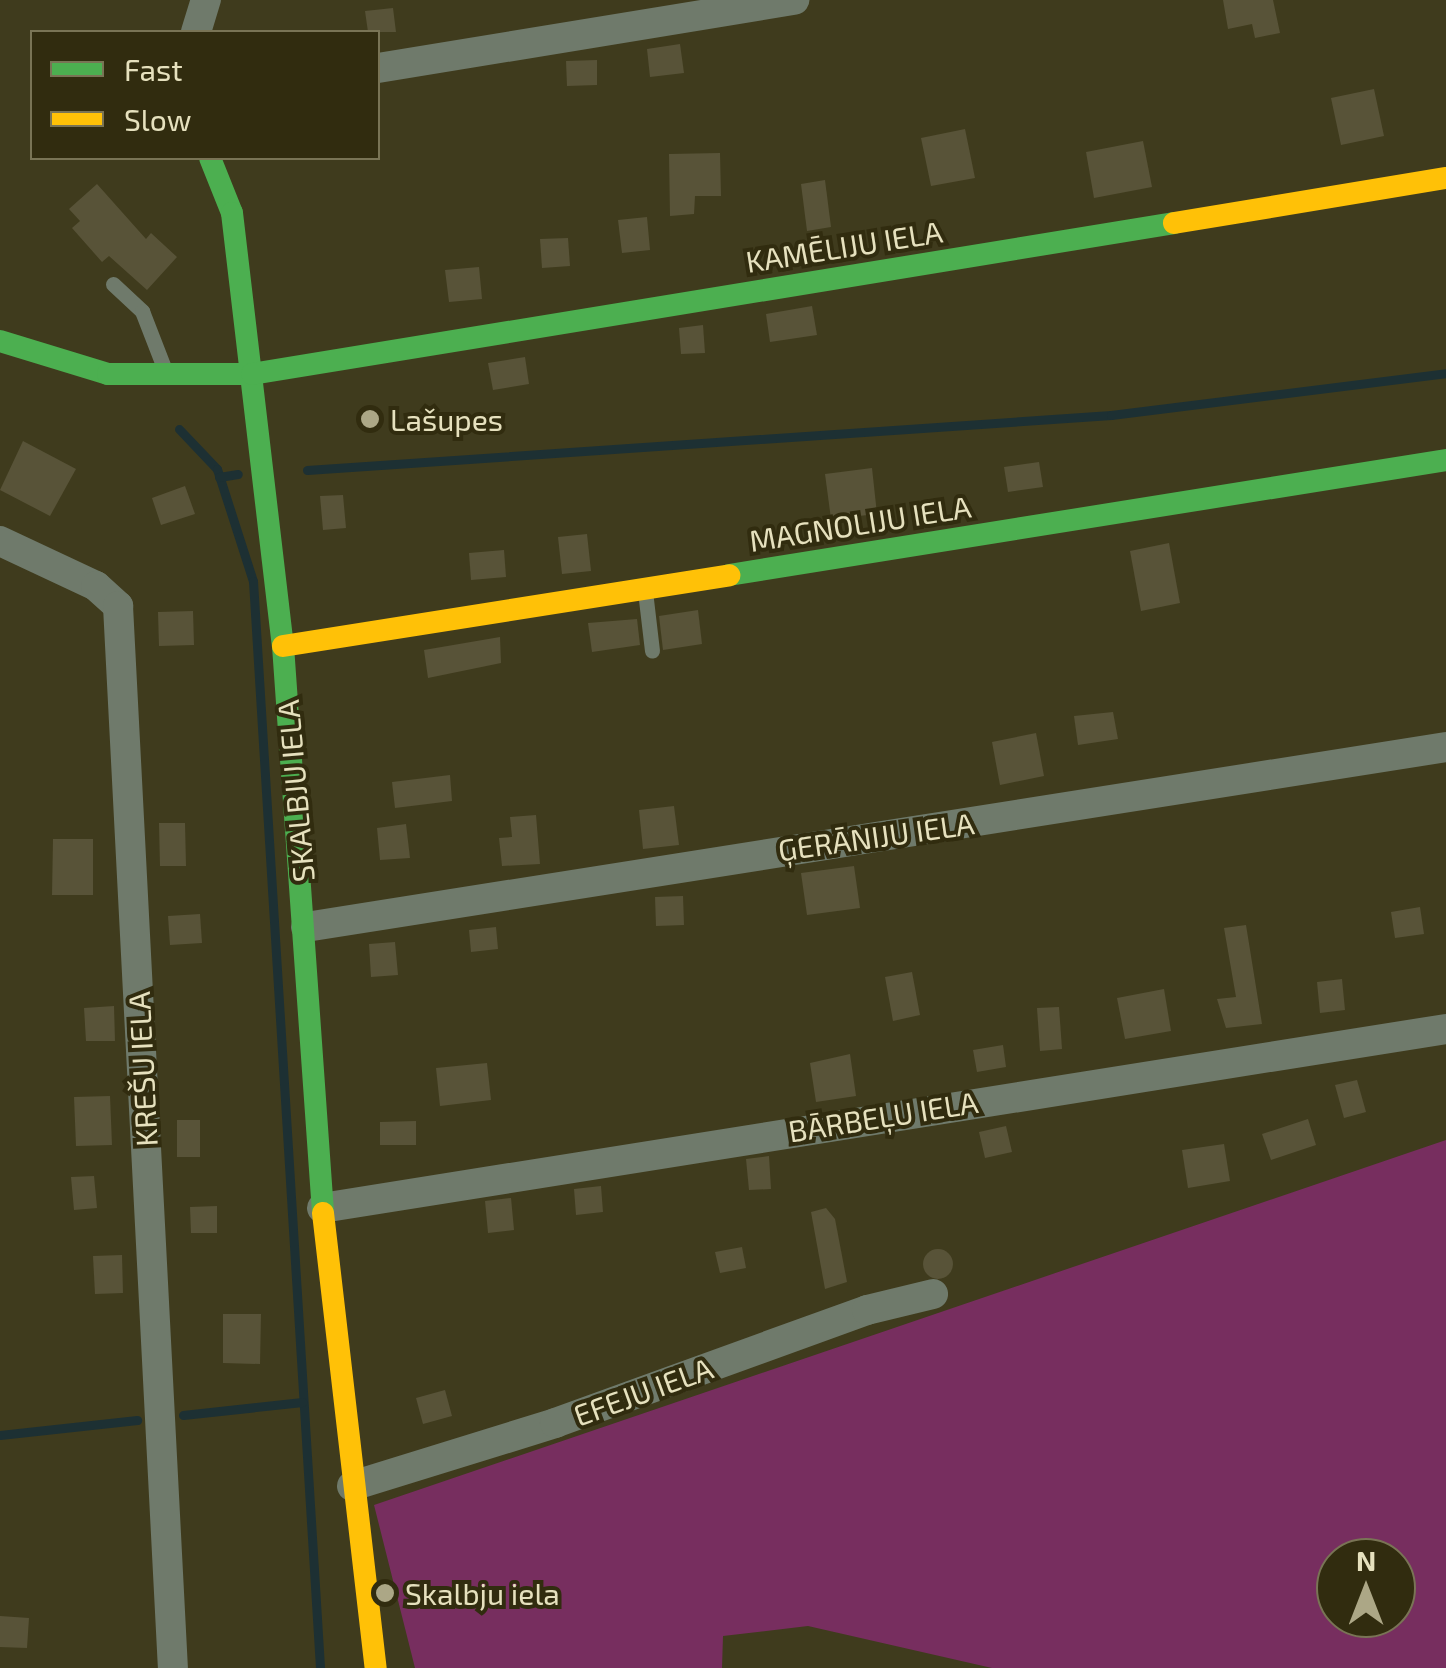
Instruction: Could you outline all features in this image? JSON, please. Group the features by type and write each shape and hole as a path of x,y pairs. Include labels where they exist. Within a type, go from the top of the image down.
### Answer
{"street":[{"path":"197,30 206,0"},
{"path":"380,68 794,0"},
{"name":"SKALBJU IELA","path":"211,160 232,214 283,646 306,927 322,1208 376,1668"},
{"name":"KAMĒLIJU IELA","path":"0,341 75,368 168,377 252,374 1446,178"},
{"name":"MAGNOLIJU IELA","path":"283,646 1446,460"},
{"name":"KREŠU IELA","path":"0,541 96,586 118,606 173,1668"},
{"name":"ĢERĀNIJU IELA","path":"306,927 1446,747"},
{"name":"BĀRBEĻU IELA","path":"322,1208 1446,1030"},
{"name":"EFEJU IELA","path":"352,1486 555,1423 867,1310 932,1294"}],"lane":[{"path":"113,284 142,311 168,377"},
{"path":"645,586 652,651"}],"shaded area":[{"path":"1446,1140 1446,1668 992,1668 808,1626 723,1636 722,1668 415,1668 374,1505"}],"building":[{"path":"1223,0 1273,0 1280,33 1255,38 1252,24 1228,29"},
{"path":"393,8 396,32 368,30 365,11"},
{"path":"680,44 684,73 650,77 647,49"},
{"path":"597,60 597,85 567,86 566,61"},
{"path":"1374,89 1384,136 1341,145 1331,98"},
{"path":"965,129 975,178 931,186 921,138"},
{"path":"1143,141 1152,187 1094,198 1086,152"},
{"path":"720,153 721,196 695,196 694,214 670,216 669,154"},
{"path":"825,180 831,227 807,231 801,184"},
{"path":"97,184 146,239 151,233 177,257 147,290 109,256 102,262 72,228 80,221 69,209"},
{"path":"647,217 650,250 622,253 618,220"},
{"path":"568,238 570,266 542,268 540,239"},
{"path":"479,267 482,299 449,302 445,270"},
{"path":"812,306 817,335 770,342 766,314"},
{"path":"703,325 705,353 681,354 679,328"},
{"path":"525,357 529,384 493,390 488,363"},
{"path":"23,441 76,469 50,516 0,490"},
{"path":"1039,462 1043,487 1008,492 1004,467"},
{"path":"872,468 877,514 831,519 825,474"},
{"path":"185,486 195,514 161,525 152,498"},
{"path":"343,495 346,528 323,530 320,496"},
{"path":"587,534 591,571 562,574 558,537"},
{"path":"1169,543 1180,603 1141,611 1130,551"},
{"path":"504,550 506,577 471,580 469,553"},
{"path":"698,610 702,644 663,650 659,616"},
{"path":"193,611 194,645 159,646 158,612"},
{"path":"637,619 640,645 592,652 588,623"},
{"path":"500,637 501,663 428,678 424,650"},
{"path":"1113,712 1118,739 1078,745 1074,716"},
{"path":"1036,733 1044,776 1000,785 992,742"},
{"path":"450,775 452,801 395,808 392,782"},
{"path":"674,806 679,845 643,849 639,810"},
{"path":"536,815 540,864 502,866 499,838 512,837 510,817"},
{"path":"159,823 185,823 186,866 160,866"},
{"path":"406,824 410,858 380,860 377,828"},
{"path":"53,839 93,839 93,895 52,895"},
{"path":"854,866 860,908 807,915 801,873"},
{"path":"683,896 684,925 656,926 655,897"},
{"path":"1420,907 1424,934 1395,938 1391,912"},
{"path":"200,914 202,943 170,945 168,916"},
{"path":"1246,925 1262,1024 1226,1028 1217,999 1236,997 1224,928"},
{"path":"496,927 498,949 471,952 469,930"},
{"path":"395,942 398,975 371,977 369,944"},
{"path":"912,972 920,1015 893,1021 885,977"},
{"path":"1342,979 1345,1010 1320,1013 1317,982"},
{"path":"1164,989 1171,1031 1125,1039 1117,998"},
{"path":"114,1006 115,1041 86,1041 84,1008"},
{"path":"1059,1007 1062,1049 1040,1051 1037,1008"},
{"path":"1003,1045 1006,1067 977,1072 973,1050"},
{"path":"850,1054 856,1096 816,1102 810,1063"},
{"path":"487,1063 491,1100 440,1106 436,1068"},
{"path":"1357,1080 1366,1112 1344,1118 1335,1085"},
{"path":"110,1096 112,1145 76,1146 74,1097"},
{"path":"1308,1119 1316,1145 1271,1160 1262,1134"},
{"path":"177,1120 200,1120 200,1157 177,1157"},
{"path":"416,1121 416,1145 380,1145 380,1122"},
{"path":"1006,1126 1012,1152 985,1158 979,1132"},
{"path":"1224,1144 1230,1181 1188,1188 1182,1150"},
{"path":"769,1156 771,1189 749,1190 746,1159"},
{"path":"94,1176 97,1208 74,1210 71,1177"},
{"path":"601,1186 603,1212 576,1215 574,1189"},
{"path":"511,1198 514,1230 488,1233 485,1201"},
{"path":"217,1206 217,1233 191,1233 190,1207"},
{"path":"826,1208 835,1219 847,1282 825,1289 811,1212"},
{"path":"742,1247 746,1268 720,1273 715,1252"},
{"path":"938,1249 949,1253 953,1264 949,1275 938,1279 927,1275 923,1264 927,1253"},
{"path":"122,1255 123,1293 95,1294 93,1256"},
{"path":"223,1314 261,1314 260,1364 223,1363"},
{"path":"445,1390 452,1416 423,1424 416,1398"},
{"path":"0,1616 29,1618 27,1648 0,1647"}],"waterway":[{"path":"307,470 1111,415 1446,373"},
{"path":"179,429 217,469 253,581 320,1668"},
{"path":"219,477 238,474"},
{"path":"183,1415 302,1402"},
{"path":"0,1435 137,1420"}],"traffic: fast":[{"path":"211,160 232,213 283,646 323,1213"},
{"path":"0,341 108,374 252,374 1174,223"},
{"path":"729,575 1446,460"}],"traffic: slow":[{"path":"1174,223 1446,178"},
{"path":"283,646 729,575"},
{"path":"323,1213 376,1668"}],"place":[{"name":"Lašupes","path":"370,419"},
{"name":"Skalbju iela","path":"385,1593"}]}
